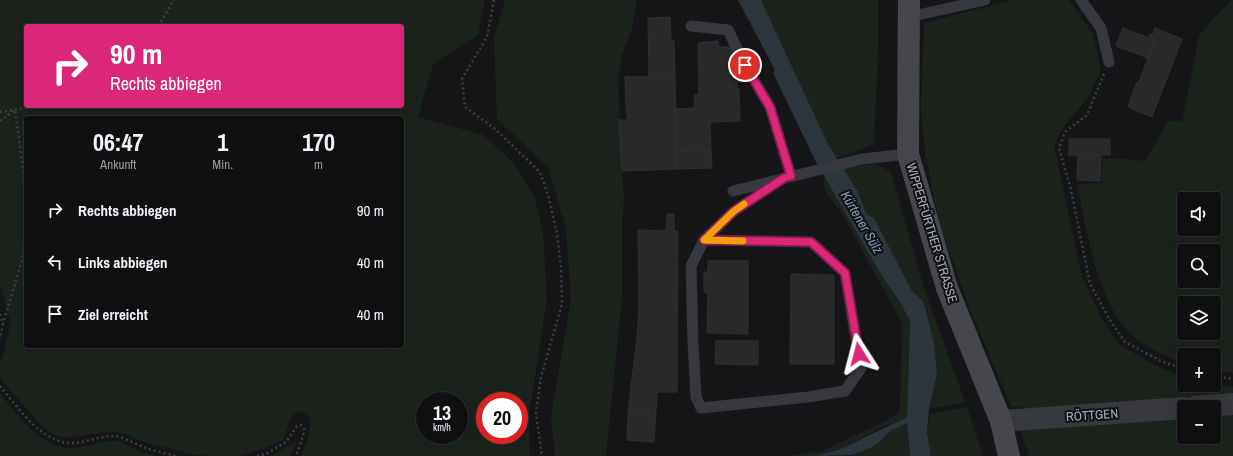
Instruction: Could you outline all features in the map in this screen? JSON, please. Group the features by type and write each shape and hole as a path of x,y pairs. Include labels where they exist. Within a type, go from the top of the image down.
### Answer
{"main road":[{"name":"WIPPERFÜRTHER STRASSE","path":"909,9 908,154 947,288 1001,421 1009,456"}],"street":[{"path":"1221,405 1233,404"},
{"name":"RÖTTGEN","path":"1001,421 1177,408"}],"lane":[{"path":"909,9 985,0"},
{"path":"1081,0 1101,28 1109,62"},
{"path":"691,26 728,30 745,65 770,107 787,177"},
{"path":"733,191 862,159 908,154"},
{"path":"704,240 811,242 845,273 861,368 845,392 701,408 696,397 691,266 704,240 734,211 787,177"}],"path":[{"path":"159,24 174,0"},
{"path":"494,0 487,37 462,79 465,107 494,128 540,172 550,198 557,234 561,267 562,304 540,377 536,413 542,456"},
{"path":"1109,62 1087,115 1065,132 1058,148 1071,190 1090,284 1110,320 1125,342 1161,361 1177,367"},
{"path":"0,112 26,108"},
{"path":"0,122 15,110"},
{"path":"15,110 24,176"},
{"path":"0,340 3,324 24,253"},
{"path":"0,314 3,324"},
{"path":"1221,377 1233,379"},
{"path":"0,386 20,410 42,432 52,439 63,443 73,443 114,436 123,438 142,447 176,456"},
{"path":"257,456 266,454 286,442 297,426 301,425 304,429 303,436 296,456"}],"shaded area":[{"path":"0,0 485,0 478,35 433,64 418,117 483,135 513,162 535,198 543,232 547,299 529,415 530,456 301,456 308,439 310,429 309,418 302,411 291,418 284,439 263,449 238,456 196,455 144,442 114,431 74,437 60,437 43,427 6,385 0,376 0,362 3,357 11,321 0,284"},
{"path":"503,0 637,0 632,28 622,55 618,77 624,199 622,227 622,298 606,456 555,456 551,416 571,300 566,228 548,167 497,119 494,37 504,5"},
{"path":"761,0 878,0 878,53 874,144 837,158 828,144"},
{"path":"1013,0 1069,0 1093,34 1101,70 1087,99 1063,127 1054,145 1082,277 1103,321 1119,344 1156,366 1177,374 1177,392 1221,392 1221,385 1233,387 1233,397 1177,400 1177,402 1055,412 1011,406 970,309 939,223 925,152 921,108 924,23"},
{"path":"1231,0 1233,0 1233,373 1221,371 1221,348 1177,348 1177,360 1163,355 1136,339 1119,320 1109,303 1101,284 1089,243 1077,184 1101,183 1103,158 1145,161 1168,121 1182,122 1199,35"},
{"path":"877,164 891,172 923,285 965,402 929,409 937,375 923,301 912,291 874,218 866,214 858,192 843,168"},
{"path":"825,176 882,276 901,304 910,321 907,417 881,428 841,449 815,456 789,456 823,451 897,415 900,410 902,323 843,215 823,188"},
{"path":"0,393 31,430 51,443 62,447 74,448 117,441 138,451 157,456 0,456"},
{"path":"967,407 983,456 931,456 927,433 930,414"},
{"path":"1233,412 1233,456 1029,456 1021,431 1177,418 1177,444 1221,444 1221,413"},
{"path":"907,423 910,456 850,456 870,448 878,443 890,431"},
{"path":"297,441 291,456 272,456"}],"water":[{"name":"Kürtener Sülz","path":"738,0 761,0 828,144 858,192 866,214 874,218 912,291 923,301 934,344 937,375 929,409 927,433 931,456 910,456 907,423 890,431 878,443 870,448 852,455 815,456 841,449 907,417 910,321 901,304 882,276 816,162 773,73 775,70"}],"building":[{"path":"670,17 671,40 674,40 675,77 649,78 648,18"},
{"path":"1123,28 1155,40 1148,58 1116,46"},
{"path":"1155,28 1182,39 1152,117 1128,106 1155,40 1149,37 1150,34 1153,35"},
{"path":"718,41 719,47 729,47 731,50 733,62 732,69 735,69 735,74 739,77 737,89 739,89 740,121 710,122 711,150 677,151 676,109 695,108 694,95 699,95 698,43"},
{"path":"625,77 675,77 677,169 622,171 619,120 628,120"},
{"path":"1069,139 1110,139 1110,155 1069,155"},
{"path":"711,150 712,168 677,169 677,151"},
{"path":"1078,155 1101,156 1100,181 1077,180"},
{"path":"667,214 674,214 674,231 678,231 677,392 657,392 656,410 649,409 649,415 628,413 637,338 639,305 638,230 666,231"},
{"path":"708,261 748,261 748,334 707,333 708,292 704,292 704,272 708,272"},
{"path":"791,274 834,275 834,364 790,364"},
{"path":"716,341 758,341 758,365 715,364"},
{"path":"649,409 656,410 654,442 627,440 628,413 649,415"}],"slow traffic":[{"path":"743,241 704,240 734,211 744,204"}],"route":[{"path":"745,65 770,107 791,176 784,178 734,211 704,240 811,242 845,273 859,354"}]}
